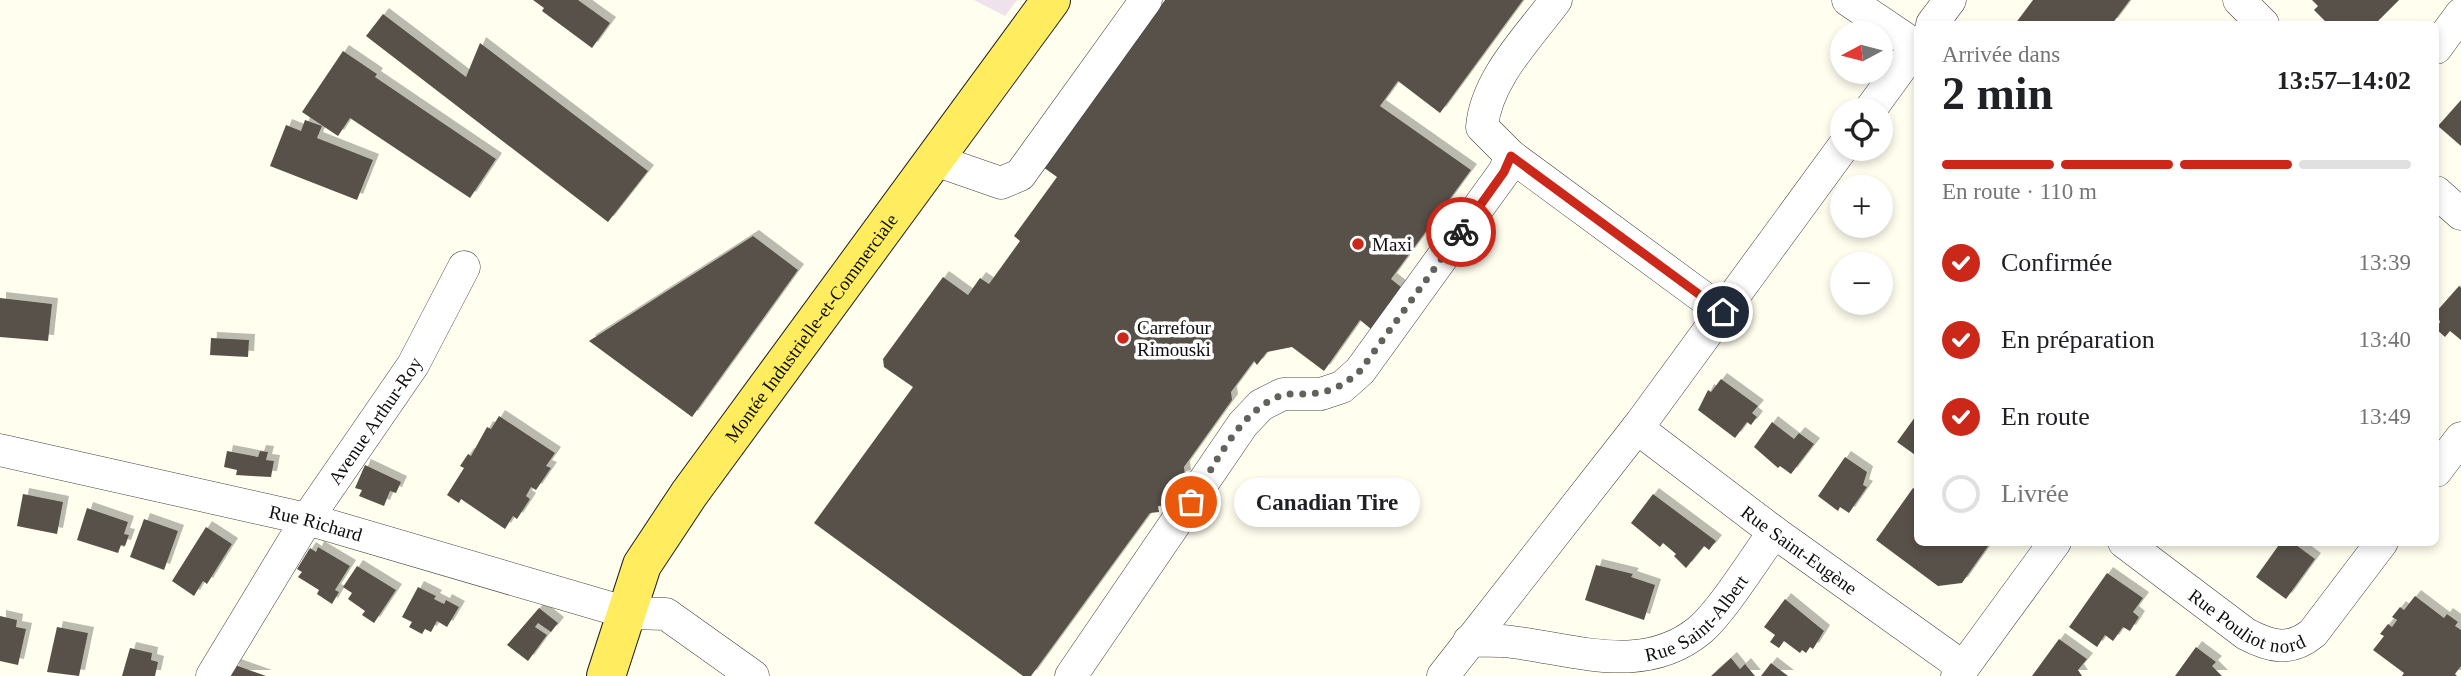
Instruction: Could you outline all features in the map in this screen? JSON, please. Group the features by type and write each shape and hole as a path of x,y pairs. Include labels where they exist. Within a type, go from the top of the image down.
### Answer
{"main road":[{"name":"Montée Industrielle-et-Commerciale","path":"606,676 642,565 689,494 1051,0"}],"street":[{"path":"932,159 1001,183 1020,175 1146,0"},
{"path":"1556,0 1492,87 1483,107 1482,127 1511,156 1723,312"},
{"path":"1848,0 1914,34"},
{"path":"1935,21 1950,0"},
{"path":"2239,0 2260,21"},
{"path":"2439,44 2461,14"},
{"path":"1879,98 1914,49"},
{"path":"1071,676 1243,424 1261,405 1283,394 1321,394 1342,387 1360,371 1504,172 1511,156"},
{"path":"1443,676 1637,428 1833,161"},
{"path":"2439,195 2461,214"},
{"name":"Avenue Arthur-Roy","path":"212,676 307,519 413,365 464,267"},
{"name":"Rue Saint-Eugène","path":"1637,428 1960,672"},
{"path":"2439,467 2461,438"},
{"name":"Rue Richard","path":"0,450 307,519 628,613 666,614 752,676"},
{"name":"Rue Saint-Albert","path":"1469,641 1510,642 1585,656 1628,660 1659,655 1681,645 1703,628 1774,532"},
{"path":"1960,672 2053,546"},
{"name":"Rue Pouliot nord","path":"2129,546 2246,634 2268,646 2285,647 2302,642 2313,633 2379,546"}],"shaded area":[{"path":"974,0 1017,0 1005,16"}],"building":[{"path":"533,0 578,0 610,23 592,48 542,11 544,8"},
{"name":"Carrefour Rimouski","path":"1165,0 1523,0 1440,113 1398,81 1380,106 1471,170 1391,279 1401,287 1371,329 1360,320 1324,371 1292,347 1267,352 1257,365 1254,361 1231,392 1232,400 1184,467 1185,476 1180,477 1180,486 1166,505 1158,506 1159,512 1150,513 1031,676 1023,676 814,523 913,387 884,367 883,359 943,277 968,295 980,278 989,284 1020,241 1014,236 1057,177 1043,167"},
{"path":"2033,0 2130,0 2114,21 2017,21"},
{"path":"2312,0 2399,0 2378,21 2325,21 2314,10 2318,6"},
{"path":"383,14 466,77 480,43 648,171 608,222 366,36"},
{"path":"343,51 377,74 375,77 496,159 470,198 350,118 338,136 302,112"},
{"path":"2461,100 2461,146 2439,125"},
{"path":"305,120 322,126 317,138 373,160 357,200 270,166 286,125 301,131"},
{"path":"753,236 798,270 692,417 589,341"},
{"path":"2459,286 2461,340 2450,331 2445,337 2439,332 2439,309"},
{"path":"0,298 52,304 48,341 0,337"},
{"path":"211,338 249,340 248,357 210,355"},
{"path":"1721,379 1758,406 1752,413 1757,417 1751,425 1747,422 1735,438 1698,410 1708,390 1711,392"},
{"path":"499,416 555,453 546,466 551,468 536,490 531,487 526,496 530,499 517,519 513,516 505,529 461,499 459,503 447,495 464,468 460,466 468,454 471,456 487,427 491,429"},
{"path":"1914,419 1914,454 1897,442"},
{"path":"1772,422 1794,439 1799,433 1814,444 1791,474 1780,466 1778,468 1754,447"},
{"path":"227,451 258,457 260,451 268,452 266,460 274,461 271,477 236,475 237,470 224,467"},
{"path":"1845,457 1867,472 1863,485 1867,487 1849,513 1840,507 1838,511 1818,496"},
{"path":"365,465 401,482 396,493 390,491 384,506 359,496 362,490 355,488"},
{"path":"1913,488 1914,546 1988,546 1962,583 1938,586 1876,540"},
{"path":"23,494 63,502 57,534 17,526"},
{"path":"1653,494 1716,541 1709,550 1704,546 1686,568 1674,556 1676,554 1663,543 1660,547 1631,523"},
{"path":"87,508 128,522 124,534 129,535 125,546 121,545 118,553 77,540"},
{"path":"144,519 178,531 164,570 130,557"},
{"path":"206,527 232,544 207,584 203,581 194,596 172,581"},
{"path":"2278,546 2297,546 2315,559 2286,599 2256,577"},
{"path":"318,547 350,566 335,590 339,592 332,604 317,594 319,590 298,577 302,572 297,569 310,548 316,552"},
{"path":"1596,565 1633,574 1631,577 1655,585 1644,620 1585,600"},
{"path":"357,566 396,590 374,623 362,615 365,611 348,599 352,593 343,587"},
{"path":"2107,573 2143,598 2133,612 2139,617 2130,631 2123,627 2113,641 2105,635 2097,647 2069,627"},
{"path":"418,587 436,596 434,599 444,604 446,600 459,607 447,627 437,621 431,632 425,629 422,634 409,627 412,622 402,617"},
{"path":"2415,596 2444,618 2447,614 2458,622 2455,626 2461,630 2461,666 2455,674 2457,676 2402,676 2404,673 2373,650 2384,636 2380,634 2388,624 2392,627 2397,620 2392,617 2400,607 2404,610"},
{"path":"1785,599 1824,631 1813,649 1810,647 1806,653 1802,650 1800,653 1784,641 1779,648 1770,642 1775,635 1764,627"},
{"path":"539,608 558,623 551,632 538,623 535,627 547,635 528,661 507,645"},
{"path":"0,616 17,620 16,627 26,629 18,665 0,661"},
{"path":"57,627 88,633 79,676 47,672"},
{"path":"2059,639 2087,659 2078,670 2082,676 2032,676"},
{"path":"2196,647 2216,662 2212,666 2222,676 2175,676"},
{"path":"130,648 152,653 151,660 158,662 155,676 122,676"},
{"path":"1731,658 1740,669 1745,664 1755,676 1711,676"},
{"path":"1771,663 1788,676 1761,676"},
{"path":"235,665 266,676 231,676"}],"way so far":[{"path":"1191,502 1243,424 1261,405 1283,394 1321,394 1342,387 1360,371 1461,232"}],"place":[{"name":"Maxi","path":"1358,244"},
{"name":"Carrefour Rimouski","path":"1123,338"},
{"name":"Canadian Tire","path":"1191,502"}],"route":[{"path":"1461,232 1504,172 1511,156 1723,312"}]}
